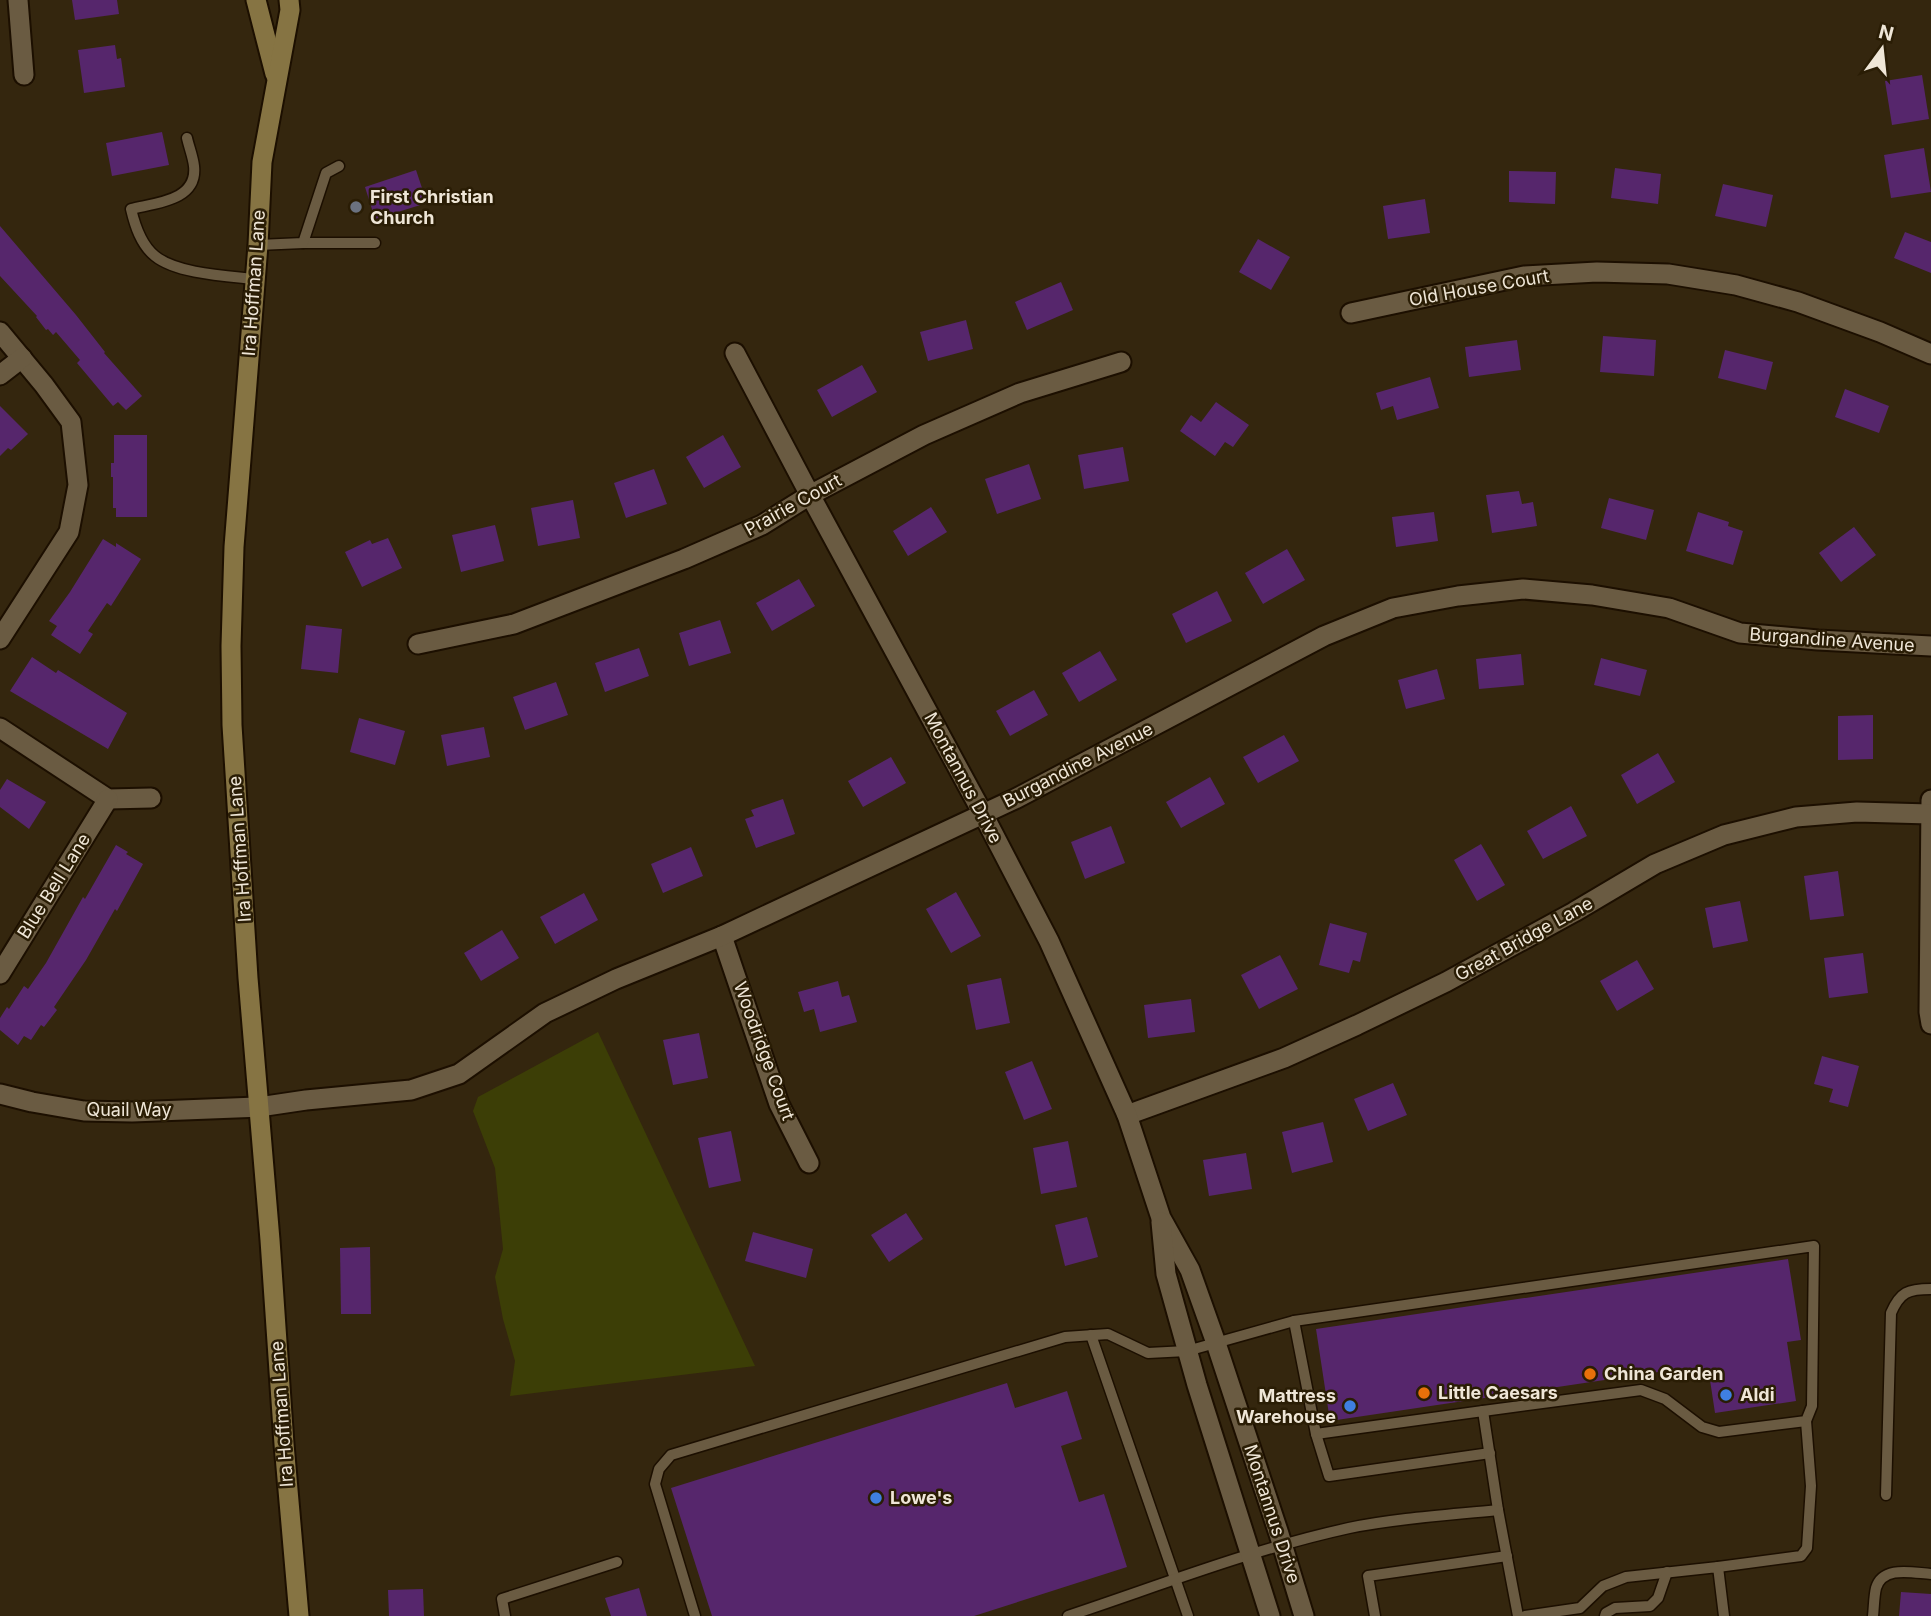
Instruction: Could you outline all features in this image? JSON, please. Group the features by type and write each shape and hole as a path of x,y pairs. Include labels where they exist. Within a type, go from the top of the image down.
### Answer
{"main road":[{"name":"Ira Hoffman Lane","path":"256,0 276,82"},
{"name":"Ira Hoffman Lane","path":"289,0 290,10 262,162 258,245 233,547 231,646 232,725 248,978 299,1616"}],"street":[{"path":"18,0 24,75"},
{"name":"Old House Court","path":"1350,313 1524,276 1597,272 1668,274 1736,285 1798,302 1931,354"},
{"path":"0,332 44,384 71,422 78,485 69,532 0,639"},
{"name":"Montannus Drive","path":"735,353 1049,941 1127,1115 1161,1218 1190,1270 1304,1616"},
{"path":"0,375 22,358"},
{"name":"Prairie Court","path":"418,645 527,620 684,559 762,525 810,495 924,435 1020,393 1121,362"},
{"name":"Burgandine Avenue","path":"259,1107 411,1090 459,1074 545,1013 616,979 722,936 1014,799 1324,636 1393,608 1458,596 1523,589 1592,595 1669,608 1740,634 1931,646"},
{"path":"0,728 108,799 151,798"},
{"name":"Blue Bell Lane","path":"0,974 108,799"},
{"path":"1931,800 1931,1024"},
{"name":"Great Bridge Lane","path":"1127,1115 1284,1058 1344,1030 1446,982 1655,864 1724,835 1796,817 1857,812 1930,814"},
{"name":"Woodridge Court","path":"722,936 779,1104 810,1163"},
{"name":"Quail Way","path":"0,1094 84,1111 259,1107"},
{"name":"Montannus Drive","path":"1161,1218 1166,1274 1187,1351 1270,1616"}],"lane":[{"path":"187,138 194,167 193,180 187,190 176,198 131,209 142,242 156,258 181,268 213,275 255,279"},
{"path":"303,243 326,173 340,166"},
{"path":"258,245 375,243"},
{"path":"695,1616 655,1483 659,1469 671,1455 1065,1338 1108,1334 1148,1353 1187,1351 1294,1321 1814,1246 1812,1406 1806,1421 1811,1486 1807,1548 1801,1556 1626,1577 1603,1586 1581,1612 1525,1616"},
{"path":"1886,1495 1891,1313 1902,1295 1912,1290 1931,1289"},
{"path":"1294,1321 1316,1434 1329,1476 1490,1453"},
{"path":"1091,1335 1188,1616"},
{"path":"1316,1434 1641,1390 1665,1399 1702,1427 1719,1432 1806,1421"},
{"path":"1483,1411 1518,1616"},
{"path":"1068,1616 1282,1545 1351,1528 1498,1510"},
{"path":"1375,1616 1367,1576 1507,1556"},
{"path":"505,1616 502,1599 617,1562"},
{"path":"1718,1567 1724,1616"},
{"path":"1605,1616 1615,1608 1650,1605 1658,1598 1667,1572"},
{"path":"1873,1616 1876,1587 1880,1579 1888,1573 1931,1574"}],"shaded area":[{"path":"598,1032 755,1366 510,1396 515,1361 495,1277 503,1249 495,1168 473,1111 478,1097"}],"building":[{"path":"72,0 117,0 119,14 75,20"},
{"path":"115,45 117,59 121,58 125,87 84,93 78,50"},
{"path":"1922,75 1929,119 1892,125 1885,81"},
{"path":"162,132 169,165 112,176 106,143"},
{"path":"1924,148 1931,192 1891,198 1884,155"},
{"path":"1615,168 1661,174 1658,204 1611,198"},
{"path":"416,170 427,203 375,219 365,187"},
{"path":"1509,171 1556,172 1555,204 1509,202"},
{"path":"1723,184 1773,195 1766,227 1715,216"},
{"path":"1425,199 1430,233 1388,239 1383,206"},
{"path":"0,226 142,396 126,410 118,402 113,406 77,363 80,360 56,332 53,335 46,330 37,316 0,276"},
{"path":"1905,232 1931,242 1931,273 1894,258"},
{"path":"1258,239 1290,257 1271,290 1239,272"},
{"path":"1061,282 1073,310 1027,330 1015,302"},
{"path":"966,320 973,349 928,361 920,332"},
{"path":"1603,336 1656,340 1654,376 1600,372"},
{"path":"1517,340 1521,370 1469,377 1465,347"},
{"path":"1725,350 1773,362 1766,390 1718,378"},
{"path":"862,365 877,392 832,417 817,390"},
{"path":"1430,377 1439,408 1397,420 1393,406 1381,410 1376,393"},
{"path":"1845,389 1889,406 1879,433 1835,417"},
{"path":"1216,402 1249,425 1233,447 1225,442 1215,456 1180,431 1191,415 1201,422"},
{"path":"0,406 28,434 0,456"},
{"path":"114,435 147,435 147,517 116,517 111,477"},
{"path":"723,435 741,467 704,488 686,457"},
{"path":"1123,447 1129,481 1084,489 1078,455"},
{"path":"1029,464 1041,499 997,514 985,479"},
{"path":"654,469 667,504 626,518 614,483"},
{"path":"1519,491 1522,504 1533,502 1537,526 1492,533 1486,495"},
{"path":"1609,498 1654,510 1646,540 1601,528"},
{"path":"573,500 580,538 538,546 531,508"},
{"path":"931,507 947,532 908,556 893,531"},
{"path":"1434,512 1438,541 1396,547 1392,517"},
{"path":"1698,512 1729,522 1728,526 1743,531 1733,565 1686,551"},
{"path":"495,525 504,561 461,572 452,535"},
{"path":"1854,527 1876,555 1841,582 1819,553"},
{"path":"388,538 402,568 362,587 345,552 370,540 372,544"},
{"path":"103,539 116,547 116,543 141,559 111,606 107,603 88,631 93,634 80,654 51,635 57,626 49,621"},
{"path":"1287,549 1305,580 1263,604 1245,573"},
{"path":"799,579 815,606 772,631 756,603"},
{"path":"1217,591 1232,621 1186,643 1172,614"},
{"path":"720,620 731,653 689,666 679,633"},
{"path":"306,625 342,629 338,673 301,669"},
{"path":"639,648 649,676 605,692 595,663"},
{"path":"1100,651 1117,680 1079,702 1062,673"},
{"path":"1521,654 1524,685 1479,689 1476,659"},
{"path":"32,657 127,713 108,749 10,691"},
{"path":"1601,658 1647,670 1640,696 1594,685"},
{"path":"1437,669 1445,699 1406,709 1398,680"},
{"path":"556,682 568,715 525,730 513,697"},
{"path":"1034,690 1048,715 1010,736 996,711"},
{"path":"1873,715 1873,759 1838,760 1838,716"},
{"path":"359,718 405,731 395,765 350,752"},
{"path":"484,727 490,757 447,766 441,735"},
{"path":"1284,735 1299,761 1258,783 1243,757"},
{"path":"1658,753 1675,782 1637,804 1621,775"},
{"path":"891,757 906,783 863,807 848,781"},
{"path":"1210,777 1225,804 1181,828 1166,802"},
{"path":"7,779 46,802 29,829 0,807 0,790"},
{"path":"783,799 795,834 756,848 745,819 754,816 751,810"},
{"path":"1571,806 1587,836 1543,859 1527,831"},
{"path":"1111,826 1125,863 1085,879 1071,842"},
{"path":"1481,844 1505,885 1477,901 1454,860"},
{"path":"116,845 143,864 117,911 115,909 86,960 54,1007 57,1010 44,1027 41,1025 31,1040 24,1036 18,1045 0,1030 0,1018 24,986 28,989 46,963"},
{"path":"691,847 703,876 663,893 651,864"},
{"path":"1838,871 1844,916 1810,920 1804,876"},
{"path":"956,892 981,936 951,953 926,909"},
{"path":"584,893 598,920 555,944 540,917"},
{"path":"1740,901 1748,941 1713,948 1705,908"},
{"path":"1330,923 1367,933 1360,962 1353,960 1349,973 1319,965"},
{"path":"502,930 519,958 481,981 464,953"},
{"path":"1863,953 1868,993 1829,998 1824,958"},
{"path":"1280,955 1298,989 1259,1009 1241,975"},
{"path":"1637,960 1654,989 1617,1011 1600,981"},
{"path":"1001,978 1010,1023 976,1030 967,985"},
{"path":"838,981 842,997 849,995 857,1022 820,1032 814,1009 804,1012 798,992"},
{"path":"1191,999 1195,1032 1148,1038 1144,1005"},
{"path":"699,1033 708,1078 673,1085 663,1040"},
{"path":"1822,1056 1859,1066 1848,1107 1829,1102 1833,1089 1814,1084"},
{"path":"1032,1061 1052,1109 1024,1120 1005,1072"},
{"path":"1393,1083 1407,1115 1368,1131 1354,1099"},
{"path":"1323,1122 1333,1162 1292,1173 1282,1132"},
{"path":"731,1131 741,1181 709,1188 698,1138"},
{"path":"1068,1141 1077,1187 1041,1194 1033,1148"},
{"path":"1246,1153 1252,1189 1209,1196 1203,1160"},
{"path":"906,1213 923,1239 889,1262 871,1235"},
{"path":"1087,1217 1098,1257 1065,1266 1055,1225"},
{"path":"753,1232 813,1249 806,1278 745,1261"},
{"path":"370,1247 371,1314 341,1314 340,1248"},
{"path":"1788,1259 1801,1340 1787,1342 1796,1401 1715,1413 1710,1380 1685,1368 1330,1421 1316,1329"},
{"name":"Lowe's","path":"1007,1383 1015,1408 1067,1391 1082,1439 1061,1446 1079,1502 1104,1494 1127,1567 974,1616 712,1616 671,1488"},
{"path":"639,1588 647,1616 611,1616 605,1598"},
{"path":"423,1589 424,1616 389,1616 388,1590"},
{"path":"1901,1592 1931,1594 1931,1616 1899,1616"}],"place":[{"name":"First Christian Church","path":"356,207"},
{"name":"China Garden","path":"1590,1374"},
{"name":"Little Caesars","path":"1424,1393"},
{"name":"Aldi","path":"1726,1395"},
{"name":"Mattress Warehouse","path":"1350,1406"},
{"name":"Lowe's","path":"876,1498"}]}
